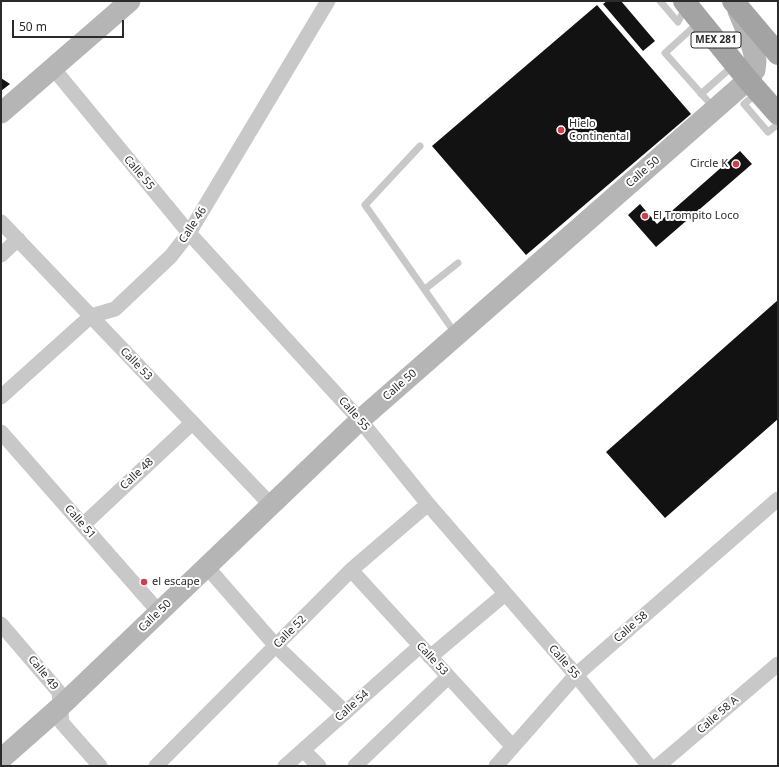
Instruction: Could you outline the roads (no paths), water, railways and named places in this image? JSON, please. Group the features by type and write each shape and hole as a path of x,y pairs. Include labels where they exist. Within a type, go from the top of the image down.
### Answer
{"main road":[{"name":"MEX 281","path":"734,2 778,54"},
{"name":"MEX 281","path":"691,9 747,79 778,114"}],"street":[{"path":"1,113 130,1"},
{"name":"Calle 46","path":"1,397 91,316 115,309 171,256 189,233 328,1"},
{"name":"Calle 50","path":"1,759 60,707 360,420 715,109 747,79 755,70 756,61 749,37 734,2"},
{"name":"Calle 55","path":"53,68 189,233 360,420 428,504 576,675 650,766"},
{"name":"Calle 53","path":"1,222 271,505"},
{"path":"1,255 18,239"},
{"name":"Calle 48","path":"83,524 192,423"},
{"name":"Calle 51","path":"1,432 159,612"},
{"name":"Calle 58","path":"496,766 576,675 778,499"},
{"name":"Calle 52","path":"156,766 351,570 428,504"},
{"path":"206,567 276,646 345,712"},
{"name":"Calle 53","path":"351,570 513,747"},
{"path":"430,657 506,594"},
{"name":"Calle 49","path":"1,624 59,692 62,723 100,766"},
{"name":"Calle 54","path":"285,766 420,646"},
{"name":"Calle 58 A","path":"658,766 778,664"},
{"path":"355,766 448,677"},
{"path":"303,750 318,766"}],"lane":[{"path":"660,1 678,22 691,9"},
{"path":"691,9 664,52 715,109"},
{"path":"701,94 747,79 744,104 768,132 778,124"},
{"path":"420,146 365,205 457,335"},
{"path":"425,289 458,264"}],"place":[{"name":"Hielo Continental","path":"561,130"},
{"name":"Circle K","path":"736,164"},
{"name":"El Trompito Loco","path":"645,216"},
{"name":"el escape","path":"144,582"}]}
